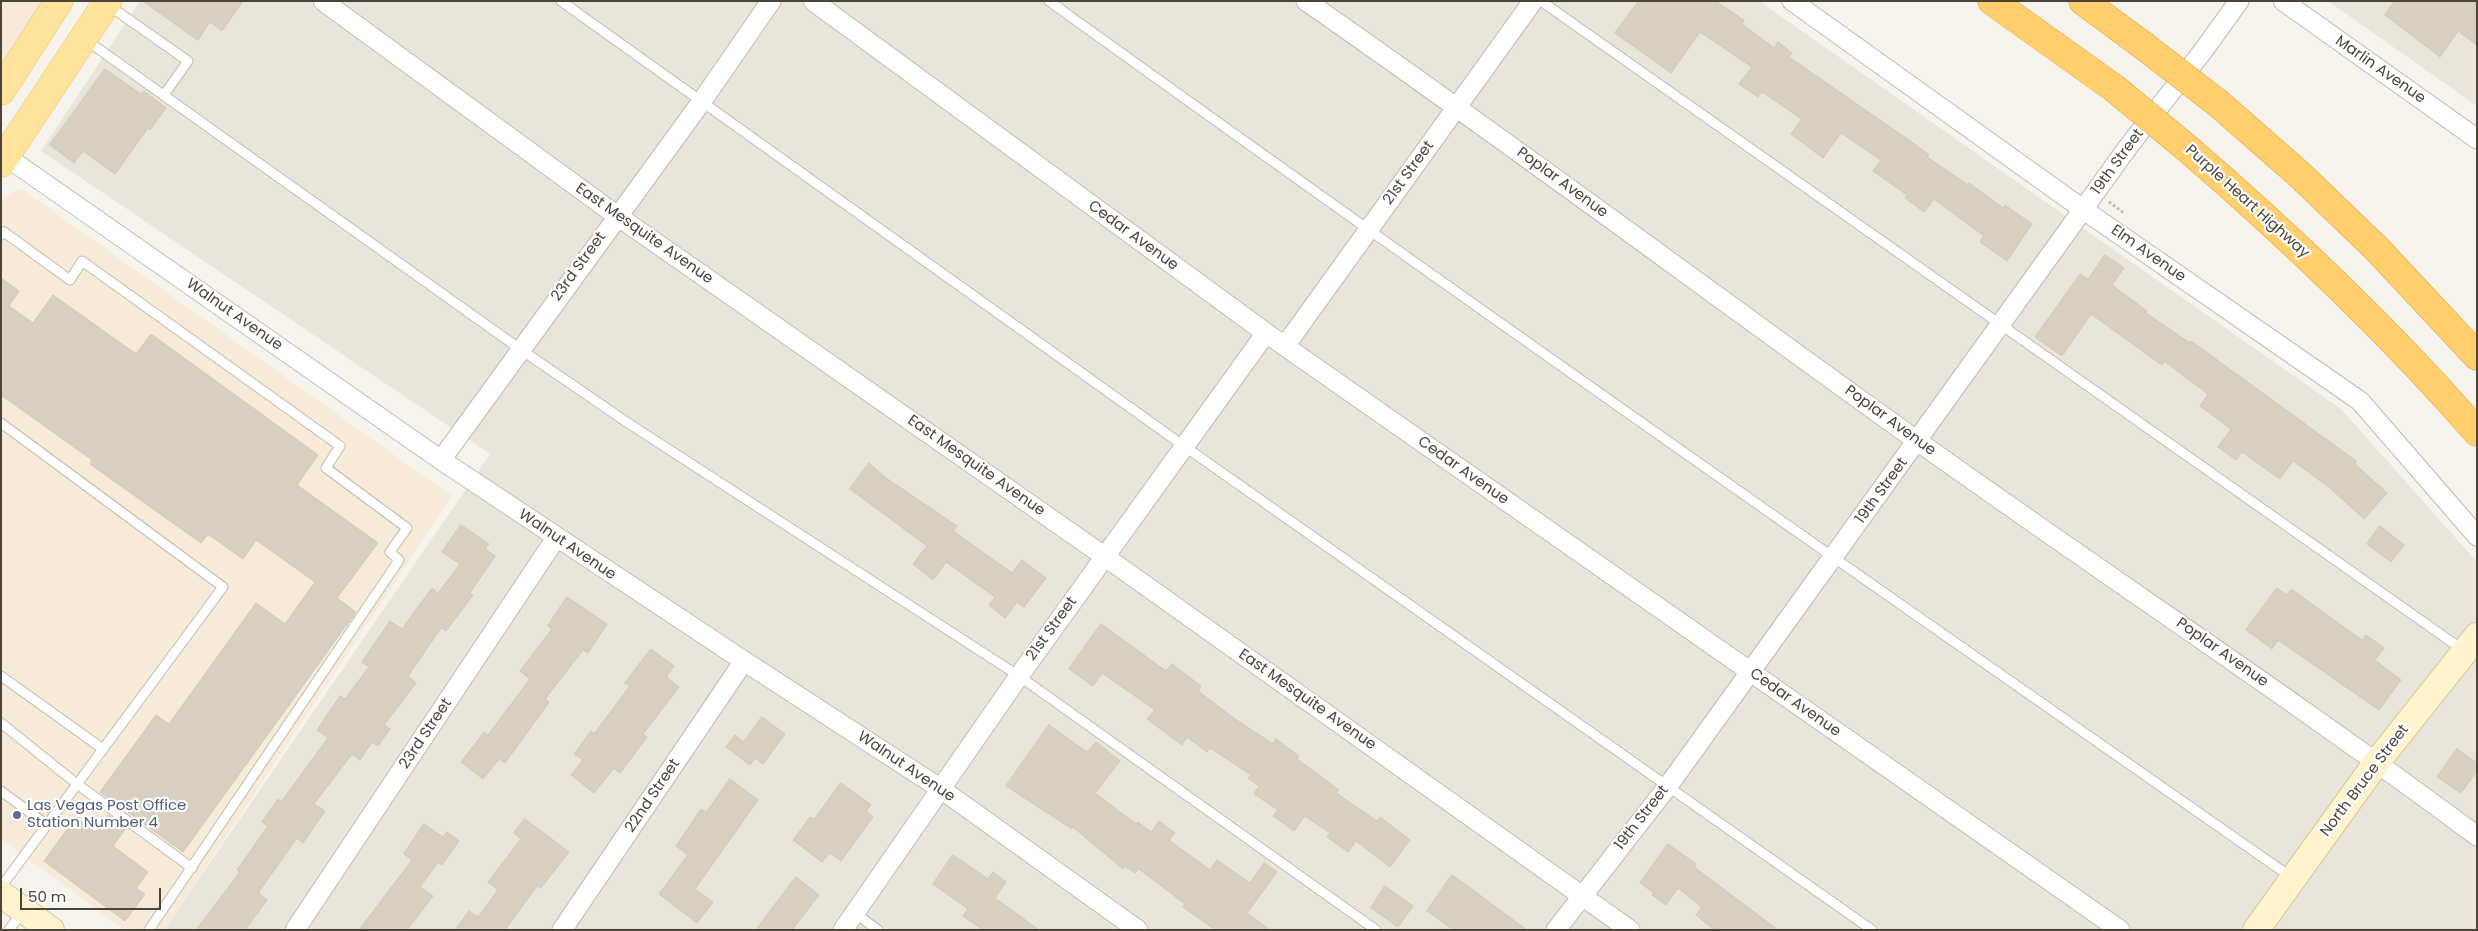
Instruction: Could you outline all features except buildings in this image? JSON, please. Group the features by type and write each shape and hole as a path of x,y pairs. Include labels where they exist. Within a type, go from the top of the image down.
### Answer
{"highway":[{"name":"Purple Heart Highway","path":"1992,1 2114,88 2188,149 2329,276 2433,381 2477,432"},
{"path":"2083,1 2219,104 2300,175 2370,242 2477,356"}],"main road":[{"path":"1,92 59,1"},
{"path":"3,158 107,3"}],"street":[{"name":"East Mesquite Avenue","path":"323,1 616,215 1104,556 1630,930"},
{"name":"23rd Street","path":"441,460 616,215 702,100 771,1"},
{"name":"Cedar Avenue","path":"813,1 1266,333 2120,930"},
{"name":"Poplar Avenue","path":"1306,1 1457,106 1917,441 2377,762 2477,836"},
{"name":"21st Street","path":"1285,346 1533,1"},
{"name":"Elm Avenue","path":"1792,1 2084,210 2360,401 2477,536"},
{"name":"19th Street","path":"1556,930 1668,786 2128,147 2203,51 2239,1"},
{"name":"Marlin Avenue","path":"2283,1 2477,139"},
{"name":"Walnut Avenue","path":"3,158 556,538 941,789 1138,930"},
{"name":"21st Street","path":"843,930 1104,556 1266,333"},
{"name":"23rd Street","path":"295,930 556,538"},
{"name":"North Bruce Street","path":"2256,930 2377,762 2471,644"},
{"name":"22nd Street","path":"562,930 744,661"},
{"path":"1,894 16,920 51,930"}],"lane":[{"path":"561,1 1184,446 1872,930"},
{"path":"1049,1 1368,230 1833,559 2293,879"},
{"path":"1541,1 2000,326 2471,644"},
{"path":"107,3 188,61 164,95"},
{"path":"84,39 520,349 628,423 1019,676 1376,930"},
{"path":"1,235 4,232 70,280 82,261 340,446 326,468 407,528 390,552 399,560 149,930"},
{"path":"1,423 222,587 1,887"},
{"path":"1,676 103,749"},
{"path":"2,725 77,784 192,868"},
{"path":"1,791 47,825"},
{"path":"855,913 878,930"}],"shaded area":[{"path":"1,1 43,1 1,63"},
{"path":"140,1 1759,1 2341,409 2477,562 2477,930 164,930 490,454 41,151"},
{"path":"2328,1 2477,1 2477,106"},
{"path":"22,189 452,496 164,930 124,930 1,839 1,201 12,192"}],"place":[{"name":"Las Vegas Post Office Station Number 4","path":"17,815"}]}
